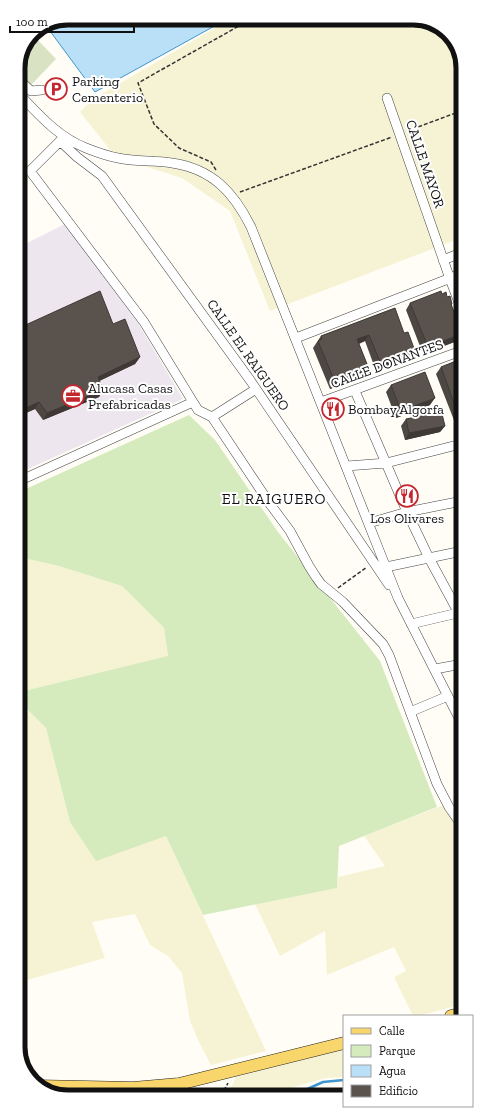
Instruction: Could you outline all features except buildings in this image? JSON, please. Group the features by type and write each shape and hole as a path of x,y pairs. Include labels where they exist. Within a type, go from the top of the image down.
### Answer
{"main road":[{"path":"51,1086 133,1088 179,1084 343,1043"}],"street":[{"path":"25,86 31,92 42,90"},
{"name":"CALLE MAYOR","path":"387,98 456,295"},
{"path":"25,100 62,139 85,148 119,158 174,163 191,167 220,183 232,194 251,227 398,598 456,712"},
{"path":"62,139 30,171 144,322 198,410 212,417 270,504 290,531 309,566 321,584 343,602 383,644 389,655 437,784 449,808 456,818"},
{"name":"CALLE EL RAIGUERO","path":"62,139 77,157 102,176 256,389 398,598"},
{"path":"443,260 456,256"},
{"path":"296,338 456,276"},
{"name":"CALLE DONANTES","path":"321,402 355,391 456,353"},
{"path":"212,417 256,389"},
{"path":"355,391 407,512 429,558 456,606"},
{"path":"25,478 193,402"},
{"path":"346,466 386,463 456,445"},
{"path":"369,524 407,512 456,502"},
{"path":"386,567 456,552"},
{"path":"412,624 456,616"},
{"path":"435,669 456,665"},
{"path":"410,712 456,700"}],"path":[{"path":"217,171 211,162 179,148 154,124 138,83 241,25"},
{"path":"232,194 456,113"},
{"path":"332,592 374,562"},
{"path":"224,1090 232,1072"}],"shaded area":[{"path":"220,25 416,25 429,28 439,34 447,42 452,49 455,60 456,240 270,311 230,211 182,178 116,157 80,112 93,99"},
{"path":"65,224 138,323 183,399 25,470 25,244"},
{"path":"25,558 59,566 122,586 164,628 168,657 25,691"},
{"path":"25,707 46,728 70,822 166,836 266,1051 211,1065 190,1021 182,973 168,956 150,945 135,914 92,922 105,958 25,981"},
{"path":"444,805 456,823 456,1006 422,1015 413,1015 394,977 406,971 394,947 327,975 325,931 280,956 255,904 337,888 338,877 385,866 364,836"},
{"path":"343,1049 343,1077 325,1078 284,1090 230,1090 236,1077"}],"green space":[{"path":"37,39 56,59 31,85 25,79 26,57 29,49"},
{"path":"189,415 215,440 278,532 380,661 437,807 339,846 337,888 203,915 166,836 96,861 70,822 46,728 25,707 25,691 168,656 164,628 122,586 59,566 25,558 25,489"}],"water":[{"path":"62,25 216,25 95,92 49,30"}],"waterway":[{"path":"305,1090 323,1082 343,1080"}],"place":[{"name":"Parking Cementerio","path":"56,89"},
{"name":"Alucasa Casas Prefabricadas","path":"73,396"},
{"name":"Bombay Algorfa","path":"333,409"},
{"name":"Los Olivares","path":"407,496"}],"district":[{"name":"EL RAIGUERO","path":"274,499"}]}
